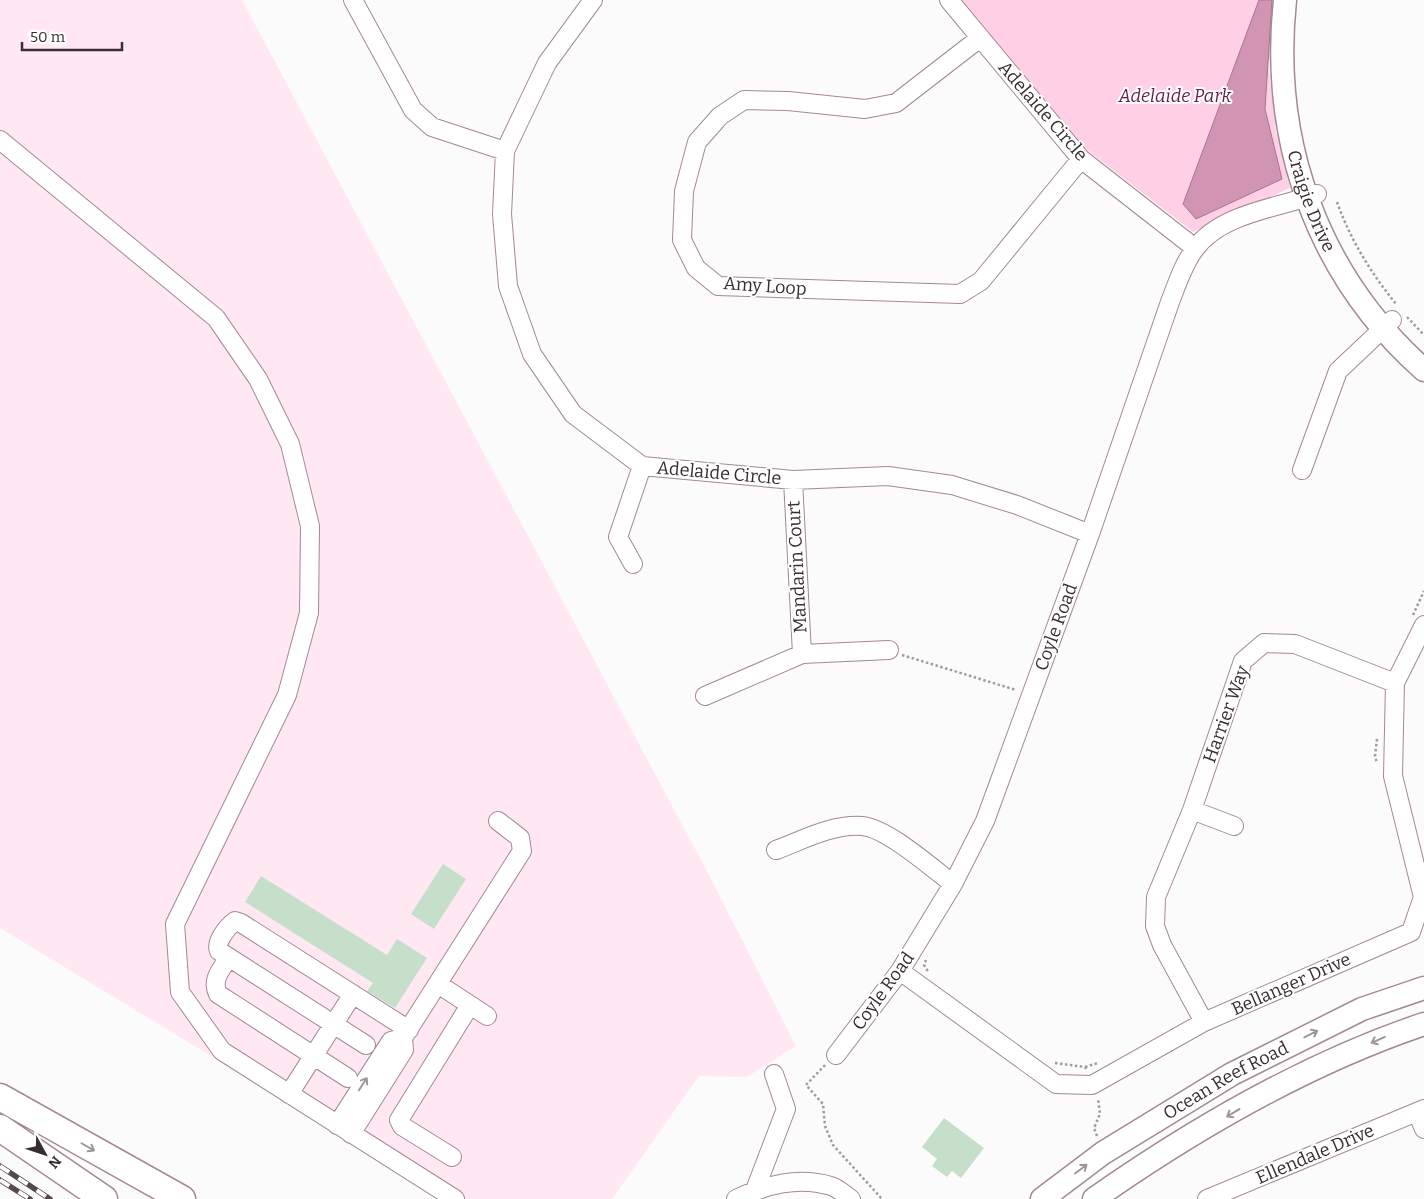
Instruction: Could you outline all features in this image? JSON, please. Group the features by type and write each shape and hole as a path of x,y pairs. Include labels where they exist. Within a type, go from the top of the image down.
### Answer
{"highway":[{"path":"0,1096 182,1199"},
{"path":"0,1128 104,1199"}],"main road":[{"name":"Craigie Drive","path":"1285,0 1282,27 1287,113 1315,192 1334,235 1368,289 1424,353"},
{"name":"Craigie Drive","path":"1296,0 1295,58 1298,97 1315,192"},
{"name":"Craigie Drive","path":"1395,318 1424,370"},
{"name":"Ocean Reef Road","path":"1042,1199 1103,1153 1232,1074 1362,1009 1424,988"},
{"name":"Ocean Reef Road","path":"1094,1199 1131,1173 1265,1094 1382,1038 1424,1024"}],"street":[{"path":"353,0 413,110 432,127 505,152"},
{"name":"Adelaide Circle","path":"593,0 547,63 505,152 502,214 508,286 532,354 573,414 642,466 793,480 888,476 952,485 1017,505 1090,534"},
{"name":"Adelaide Circle","path":"950,0 1081,159 1195,248"},
{"name":"Amy Loop","path":"980,38 896,103 865,109 788,101 744,100 720,116 697,142 684,191 682,240 696,268 718,286 960,294 981,280 1081,159"},
{"path":"0,140 216,318 258,378 290,444 310,526 309,613 287,695 175,924 180,992 222,1051 455,1199"},
{"name":"Coyle Road","path":"836,1055 900,971 952,884 985,821 1090,534 1170,302 1195,248 1228,222 1315,192"},
{"path":"1302,470 1338,371 1395,318"},
{"path":"633,564 618,537 642,466"},
{"name":"Mandarin Court","path":"793,480 802,654"},
{"name":"Bellanger Drive","path":"1092,1085 1204,1022 1411,932 1423,897 1393,776 1395,683 1424,624"},
{"name":"Harrier Way","path":"1204,1022 1162,945 1155,926 1156,897 1192,810 1243,661 1264,643 1295,644 1395,683"},
{"name":"Mandarin Court","path":"705,696 802,654 889,650"},
{"path":"1192,810 1234,826"},
{"path":"344,1130 404,1050 406,1034 522,851 520,838 498,822"},
{"path":"776,850 824,831 862,826 897,842 952,884"},
{"path":"366,1045 219,951 217,946 230,924 238,921 353,994 406,1034"},
{"path":"228,958 217,976 215,984 218,994 348,1078"},
{"path":"900,971 1056,1084 1092,1085"},
{"path":"438,984 487,1016"},
{"path":"289,1094 353,994"},
{"path":"452,1157 402,1126 399,1120 470,1004"},
{"path":"755,1190 786,1109 774,1074"},
{"path":"1420,1111 1424,1129"},
{"name":"Ellendale Drive","path":"1207,1199 1420,1111"},
{"path":"736,1199 755,1190 801,1181 833,1186 851,1199"}],"path":[{"path":"1315,192 1348,232 1378,281 1395,318 1424,335"},
{"path":"889,650 1031,695"},
{"path":"927,957 924,965 930,974"},
{"path":"836,1055 806,1085 823,1104 824,1126 832,1145 882,1199"},
{"path":"1049,1060 1068,1066 1085,1067 1098,1098 1100,1114 1094,1128 1098,1139"}],"shaded area":[{"path":"0,0 242,0 710,877 796,1046 747,1077 699,1076 612,1199 447,1199 0,928"},
{"path":"1259,0 1272,0 1265,109 1282,179 1196,219 1183,204"}],"green space":[{"name":"Adelaide Park","path":"961,0 1274,0 1269,71 1276,132 1290,188 1193,232 1078,143"}],"building":[{"path":"443,864 466,879 434,929 411,914"},
{"path":"261,876 387,955 397,939 427,958 395,1008 367,991 373,983 245,902"},
{"path":"944,1118 984,1148 961,1178 952,1171 947,1177 932,1166 937,1159 922,1147"}],"railway":[{"path":"0,1166 50,1199"},
{"path":"0,1180 30,1199"}]}
